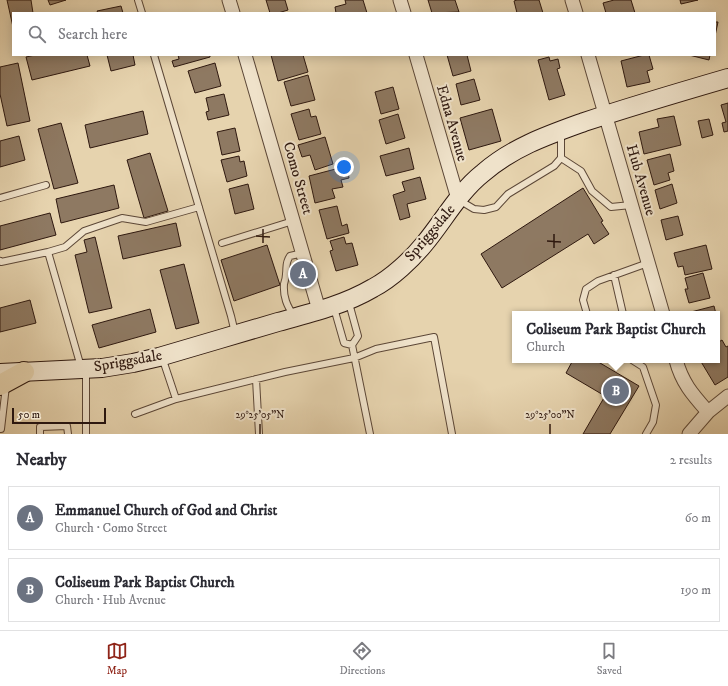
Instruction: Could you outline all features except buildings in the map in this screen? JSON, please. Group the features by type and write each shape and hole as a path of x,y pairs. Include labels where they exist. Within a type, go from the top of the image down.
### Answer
{"street":[{"path":"229,0 233,12"},
{"path":"400,0 404,12"},
{"path":"572,0 576,12"},
{"name":"Como Street","path":"245,56 303,253 333,305"},
{"name":"Edna Avenue","path":"416,56 458,199"},
{"name":"Hub Avenue","path":"588,56 661,311"},
{"name":"Spriggsdale","path":"8,377 102,368 133,363 235,335 355,298 375,287 409,260 424,244 470,184 503,157 543,137 605,115 728,78"},
{"path":"677,363 690,391 708,412"},
{"path":"689,434 708,412 728,396"}],"lane":[{"path":"138,0 142,12"},
{"path":"154,56 231,316 235,335"},
{"path":"458,199 474,209 484,210 496,207 508,194 554,166 561,158 561,131"},
{"path":"561,158 581,171 592,191 611,207 631,205"},
{"path":"0,198 46,185"},
{"path":"0,261 48,252 65,246 84,230 122,218 146,222 199,206"},
{"path":"222,243 293,221"},
{"path":"48,252 84,369 86,434"},
{"path":"295,317 287,306 284,285 287,261 290,256 303,253"},
{"path":"586,311 583,300 586,289 614,275 648,263"},
{"path":"614,275 622,311"},
{"path":"333,305 344,343 352,345"},
{"path":"333,305 358,336 352,345 370,434"},
{"path":"135,414 176,399 285,372 354,358 376,349 434,337 452,434"},
{"path":"161,356 176,399"},
{"path":"637,363 643,367 656,405 653,422 646,434"},
{"path":"0,429 8,377"},
{"path":"256,379 259,434"},
{"path":"40,434 40,427 67,426 68,434"}],"place":[{"name":"Emmanuel Church of God and Christ","path":"303,274"},
{"name":"Coliseum Park Baptist Church","path":"616,391"}]}
